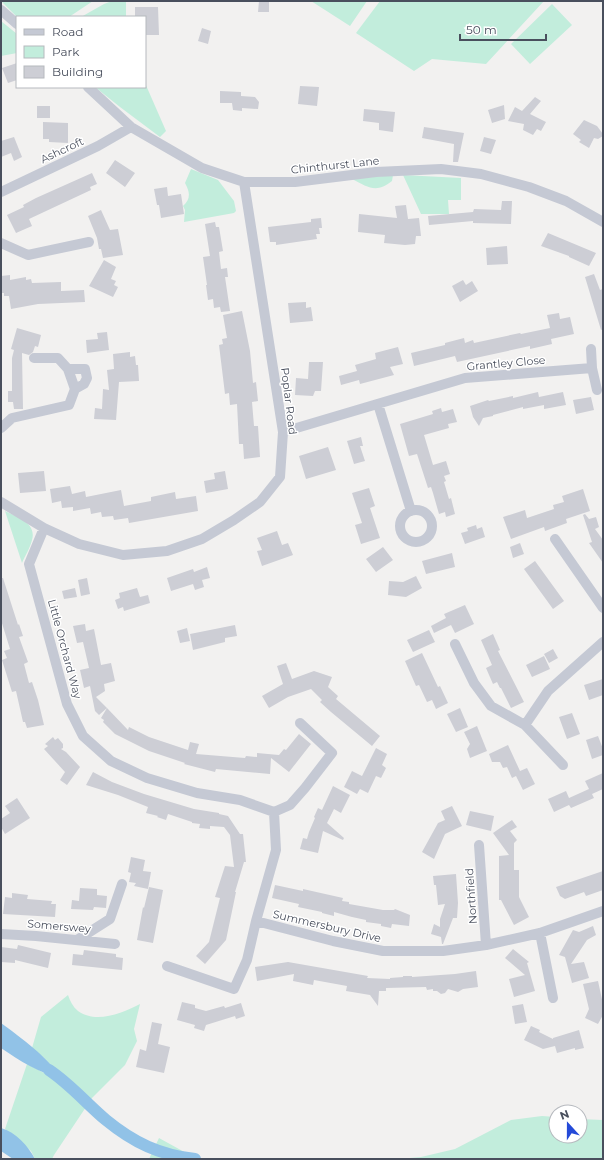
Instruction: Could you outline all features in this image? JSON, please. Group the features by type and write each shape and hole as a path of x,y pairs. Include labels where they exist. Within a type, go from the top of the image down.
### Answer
{"street":[{"path":"1,10 16,23"},
{"name":"Chinthurst Lane","path":"89,88 131,127 202,168 244,182 295,182 376,172 441,169 480,174 529,187 566,201 603,222"},
{"name":"Ashcroft","path":"1,192 98,146 131,127"},
{"name":"Poplar Road","path":"1,502 44,528 78,544 123,555 167,551 202,539 260,502 280,477 283,432 244,182"},
{"path":"1,243 28,254 88,242"},
{"path":"591,349 592,368 597,390"},
{"path":"1,428 12,418 69,405 75,389 68,369 58,358 34,358"},
{"name":"Grantley Close","path":"283,432 465,378 592,368"},
{"path":"68,369 85,370 88,378 84,384 75,389"},
{"path":"378,404 411,511"},
{"name":"Little Orchard Way","path":"44,528 29,564 67,704 83,736 111,760 147,778 197,793 240,800 274,812"},
{"path":"555,539 603,608"},
{"path":"525,725 548,691 603,642"},
{"path":"456,644 474,683 491,706 525,725 563,765"},
{"path":"274,812 290,805 332,753 300,723"},
{"name":"Summersbury Drive","path":"167,966 234,989 248,960 256,922 276,850 274,812"},
{"name":"Northfield","path":"479,845 486,945"},
{"path":"77,940 110,919 122,884"},
{"name":"Summersbury Drive","path":"256,922 333,942 383,951 443,951 486,945 540,933 603,910"},
{"path":"540,933 553,998"},
{"name":"Somerswey","path":"1,934 115,944"}],"green space":[{"path":"1,1 93,1 70,16 16,16"},
{"path":"112,1 126,1 126,16 83,16"},
{"path":"311,1 367,1 350,26"},
{"path":"380,1 544,1 486,64 432,59 414,71 356,33"},
{"path":"552,4 572,25 530,64 511,44"},
{"path":"1,21 16,33 16,53 1,56"},
{"path":"146,85 166,131 160,137 96,88 146,88"},
{"path":"191,169 218,180 234,201 236,211 234,213 184,222 185,210 183,206 189,195 185,183"},
{"path":"393,175 392,181 377,188 367,187 352,179"},
{"path":"403,175 461,178 461,200 448,200 449,214 421,214"},
{"path":"5,511 25,521 32,529 32,540 22,563"},
{"path":"68,995 72,1004 78,1011 93,1017 118,1014 140,1004 134,1029 137,1041 125,1065 92,1098 52,1159 35,1159 31,1151 5,1129 27,1064 48,1075 61,1077 44,1058 32,1048 41,1017"},
{"path":"548,1116 548,1144 588,1144 588,1119 603,1120 603,1159 398,1159 421,1157 455,1149 511,1120"},
{"path":"159,1138 197,1159 149,1159"}],"water":[{"path":"1,1023 42,1056 56,1070 61,1078 30,1066 1,1048"},
{"path":"1,1128 17,1136 29,1149 35,1159 13,1159 1,1151"}],"building":[{"path":"259,1 269,1 269,12 258,12"},
{"path":"135,7 158,7 159,35 146,35 146,16 135,16"},
{"path":"202,28 211,31 208,44 198,41"},
{"path":"16,63 16,80 8,83 2,68"},
{"path":"300,86 319,87 317,106 298,104"},
{"path":"220,91 241,92 241,96 255,97 259,102 258,109 242,108 242,111 233,110 232,103 220,103"},
{"path":"535,97 541,101 530,114 546,122 541,131 537,129 533,135 523,130 524,124 508,121 515,107 522,111"},
{"path":"504,105 505,119 492,123 488,110"},
{"path":"37,106 50,106 50,118 37,118"},
{"path":"364,109 395,112 393,132 379,130 379,123 363,121"},
{"path":"584,120 597,126 603,134 603,136 598,139 594,138 589,148 579,142 581,140 573,134"},
{"path":"43,122 68,123 68,143 49,142 49,139 43,139"},
{"path":"424,127 464,133 458,162 453,162 454,144 422,138"},
{"path":"14,137 22,157 14,161 11,153 1,157 1,141"},
{"path":"484,137 496,140 491,154 480,151"},
{"path":"115,160 135,173 125,187 106,173"},
{"path":"92,173 97,184 90,187 91,190 29,219 32,226 16,233 7,215 24,207 23,205 36,198"},
{"path":"167,187 168,196 181,194 184,214 161,218 154,189"},
{"path":"502,201 512,201 511,224 473,223 473,221 429,225 428,216 473,212 474,209 501,210"},
{"path":"406,205 408,219 419,218 421,236 416,236 415,244 405,245 384,243 385,235 358,232 359,214 397,218 395,206"},
{"path":"101,210 110,230 118,229 123,255 103,258 88,216"},
{"path":"321,218 322,228 319,228 320,234 316,234 317,239 276,245 276,242 270,242 268,227 311,222 311,219"},
{"path":"215,222 216,227 219,227 223,251 219,252 221,269 227,268 228,277 225,277 230,311 221,312 220,307 214,308 213,299 208,300 203,257 210,256 205,224"},
{"path":"548,233 596,253 589,266 569,256 541,246"},
{"path":"507,246 508,264 487,265 486,248"},
{"path":"104,260 116,267 111,279 116,281 114,285 118,287 113,297 89,286"},
{"path":"594,274 600,290 603,289 603,329 601,330 585,277"},
{"path":"10,275 10,280 26,277 26,280 31,279 32,283 61,282 61,291 84,290 85,302 38,304 11,309 9,296 4,296 4,293 1,293 1,276"},
{"path":"463,280 466,285 472,281 478,291 460,302 452,286"},
{"path":"306,302 306,308 311,307 313,321 290,323 288,303"},
{"path":"242,311 250,351 253,383 256,382 258,401 252,402 254,426 258,426 260,457 244,459 243,444 239,444 237,404 230,405 229,393 225,394 219,345 223,344 222,339 227,338 223,315"},
{"path":"559,313 560,319 570,317 574,334 551,339 552,344 530,349 530,346 457,362 455,356 414,366 411,353 445,345 445,343 464,338 465,343 473,340 474,343 550,328 547,315"},
{"path":"17,328 41,335 38,347 35,346 33,352 29,355 22,353 23,409 14,409 13,402 8,402 8,391 12,391 12,358 14,350 11,349"},
{"path":"107,332 109,350 87,353 86,340 98,339 97,333"},
{"path":"398,347 403,364 390,367 394,375 360,384 359,380 341,385 339,376 357,371 355,365 376,359 375,353"},
{"path":"130,352 130,357 135,356 136,365 138,365 139,381 119,382 116,420 94,419 95,408 102,409 103,389 109,390 107,370 114,369 113,354"},
{"path":"309,362 323,362 321,391 315,391 313,396 295,395 296,378 308,379"},
{"path":"538,392 539,397 563,392 566,405 544,409 544,405 523,409 523,407 483,418 479,426 473,417 470,406 488,400 513,396 513,398"},
{"path":"591,397 594,410 576,414 573,400"},
{"path":"441,408 442,412 453,409 457,422 448,424 449,428 424,435 433,465 446,461 450,474 444,476 446,481 444,482 449,499 451,498 455,514 446,517 445,512 439,514 431,487 428,488 417,454 409,456 400,424 433,414 432,411"},
{"path":"361,437 363,446 360,446 365,461 354,464 347,441"},
{"path":"328,447 336,470 306,479 299,456"},
{"path":"44,471 46,491 20,493 18,473"},
{"path":"225,471 228,489 206,493 204,481 215,479 214,473"},
{"path":"70,486 72,494 85,491 86,497 121,490 124,506 151,501 151,497 175,492 176,499 196,496 198,511 129,523 128,518 114,520 113,516 102,517 101,512 91,514 90,508 73,511 73,507 62,508 61,501 52,503 50,489"},
{"path":"369,488 375,506 370,508 380,538 361,544 355,525 362,523 352,493"},
{"path":"583,489 590,511 566,519 567,523 545,531 544,527 511,539 503,517 525,510 527,518 554,509 553,505 564,502 562,496"},
{"path":"585,514 589,519 596,517 599,527 595,529 603,540 603,563 589,543 592,542 583,515"},
{"path":"476,525 477,529 482,527 485,537 465,544 461,533 468,531 467,528"},
{"path":"277,531 282,545 288,543 293,555 262,566 257,551 262,550 257,538"},
{"path":"520,543 524,554 513,558 510,547"},
{"path":"383,547 393,560 376,572 366,559"},
{"path":"452,553 455,567 426,574 422,561"},
{"path":"535,561 564,601 553,609 524,569"},
{"path":"207,567 210,578 202,580 204,587 195,590 193,584 171,591 167,578 193,569 194,572"},
{"path":"416,576 422,588 406,597 388,595 389,581 403,582"},
{"path":"1,578 3,578 23,636 19,637 28,662 24,664 29,683 32,682 38,700 44,725 27,728 25,722 23,722 16,691 12,692 2,660 7,658 4,651 10,649 1,620"},
{"path":"87,578 90,594 81,596 78,580"},
{"path":"75,588 77,597 64,599 62,591"},
{"path":"137,588 140,597 148,595 150,603 124,611 123,607 118,609 115,600 120,598 119,593"},
{"path":"465,605 474,624 455,633 451,625 434,633 431,626 446,618 444,614"},
{"path":"85,624 86,631 94,629 101,665 111,663 115,681 104,684 105,691 96,697 107,708 99,715 95,711 90,686 84,688 80,670 89,668 83,642 77,643 73,626"},
{"path":"235,625 237,636 225,638 225,642 193,650 190,634"},
{"path":"187,628 190,641 180,643 177,631"},
{"path":"429,630 435,642 413,652 407,640"},
{"path":"493,634 500,650 498,651 524,702 511,708 497,682 493,684 486,668 492,665 481,640"},
{"path":"553,649 558,658 549,663 544,654"},
{"path":"422,653 438,687 440,686 448,703 436,709 432,700 427,702 419,685 416,686 405,661"},
{"path":"544,656 550,669 532,677 526,665"},
{"path":"286,663 292,679 314,671 332,677 328,687 338,696 336,699 380,736 372,746 320,702 322,700 311,689 288,697 269,708 262,696 283,684 277,666"},
{"path":"603,679 603,695 589,700 584,685"},
{"path":"107,708 128,730 129,727 149,737 188,750 190,742 199,744 196,754 245,758 246,756 257,757 257,753 279,755 284,749 286,750 299,734 311,744 289,772 271,758 270,774 216,769 215,772 184,764 185,763 149,751 115,734 101,718"},
{"path":"460,708 468,727 456,732 447,714"},
{"path":"572,713 580,734 567,739 559,717"},
{"path":"477,726 487,751 470,758 467,749 470,744 464,732"},
{"path":"598,736 603,749 603,755 592,759 586,740"},
{"path":"53,737 55,740 58,738 63,744 63,748 61,749 66,752 80,767 67,785 60,780 65,772 44,749 48,746 45,744"},
{"path":"508,745 520,771 527,768 535,784 523,790 516,776 512,778 507,767 503,768 500,762 492,762 489,754"},
{"path":"376,748 387,754 382,765 386,768 381,778 376,776 368,793 360,789 357,794 344,787 352,771 362,776"},
{"path":"93,772 112,782 144,794 194,809 228,816 240,834 243,834 246,862 244,862 235,892 226,940 205,964 196,956 209,942 220,898 215,897 225,866 234,867 230,835 224,827 210,826 210,829 199,828 200,824 192,823 168,814 166,820 146,813 148,807 118,795 86,785"},
{"path":"603,773 603,789 592,794 594,798 571,808 569,805 554,812 548,799 566,791 569,798 589,789 585,781"},
{"path":"333,786 350,795 341,813 334,809 327,823 344,838 343,840 323,831 318,853 300,849 303,838 307,839 318,808 322,810"},
{"path":"17,798 30,818 5,834 1,827 1,819 10,813 5,806"},
{"path":"452,806 462,826 445,834 434,859 422,852 438,823 445,820 441,811"},
{"path":"470,811 494,816 491,831 466,825"},
{"path":"512,820 517,827 510,831 517,840 514,843 514,870 519,870 519,897 529,917 514,925 501,900 499,900 499,856 509,855 493,833"},
{"path":"131,857 145,860 143,871 151,872 148,889 134,886 136,883 129,882 131,873 128,872"},
{"path":"603,871 603,890 586,896 584,892 565,899 560,896 556,887"},
{"path":"456,874 458,903 457,918 453,918 442,944 441,937 431,934 434,924 440,927 440,919 445,904 438,905 436,885 434,885 433,876"},
{"path":"275,885 303,891 303,889 343,898 342,901 349,902 349,904 383,910 395,909 410,915 409,926 392,924 391,928 334,912 334,916 298,907 299,904 272,898"},
{"path":"149,887 163,890 153,943 137,940 143,907 144,908"},
{"path":"80,888 97,889 97,895 107,896 106,908 94,907 93,910 71,909 72,900 79,901"},
{"path":"12,893 28,895 27,899 52,901 51,904 56,904 55,917 3,914 5,897 12,898"},
{"path":"593,926 596,935 587,940 571,964 584,962 589,978 572,983 565,957 559,955 573,930 579,932"},
{"path":"18,945 51,953 48,968 15,960 15,963 1,962 1,947 17,949"},
{"path":"513,949 529,962 527,963 535,991 514,997 509,979 525,975 505,958"},
{"path":"84,950 116,954 116,957 123,958 122,970 72,965 73,954 83,955"},
{"path":"288,962 368,976 367,978 390,979 403,976 412,977 476,971 478,987 463,989 458,992 448,989 445,993 441,994 437,991 433,991 433,989 427,990 426,987 386,988 386,991 379,991 378,1006 370,995 346,991 347,986 314,980 313,985 293,981 294,974 257,981 255,967"},
{"path":"598,981 603,1004 603,1015 598,1024 585,1018 589,1009 583,984"},
{"path":"182,1002 195,1005 195,1008 206,1011 224,1006 225,1008 241,1003 245,1016 236,1019 235,1016 206,1025 204,1031 194,1028 195,1025 177,1020"},
{"path":"523,1004 527,1022 515,1024 512,1006"},
{"path":"152,1022 162,1024 158,1044 170,1047 164,1073 136,1067 140,1049 146,1051"},
{"path":"531,1026 553,1039 579,1030 584,1048 575,1050 575,1048 557,1053 555,1046 543,1049 524,1040"}],"waterway":[{"path":"49,1070 64,1081 106,1120 127,1135 148,1147 159,1151 195,1159"}]}
